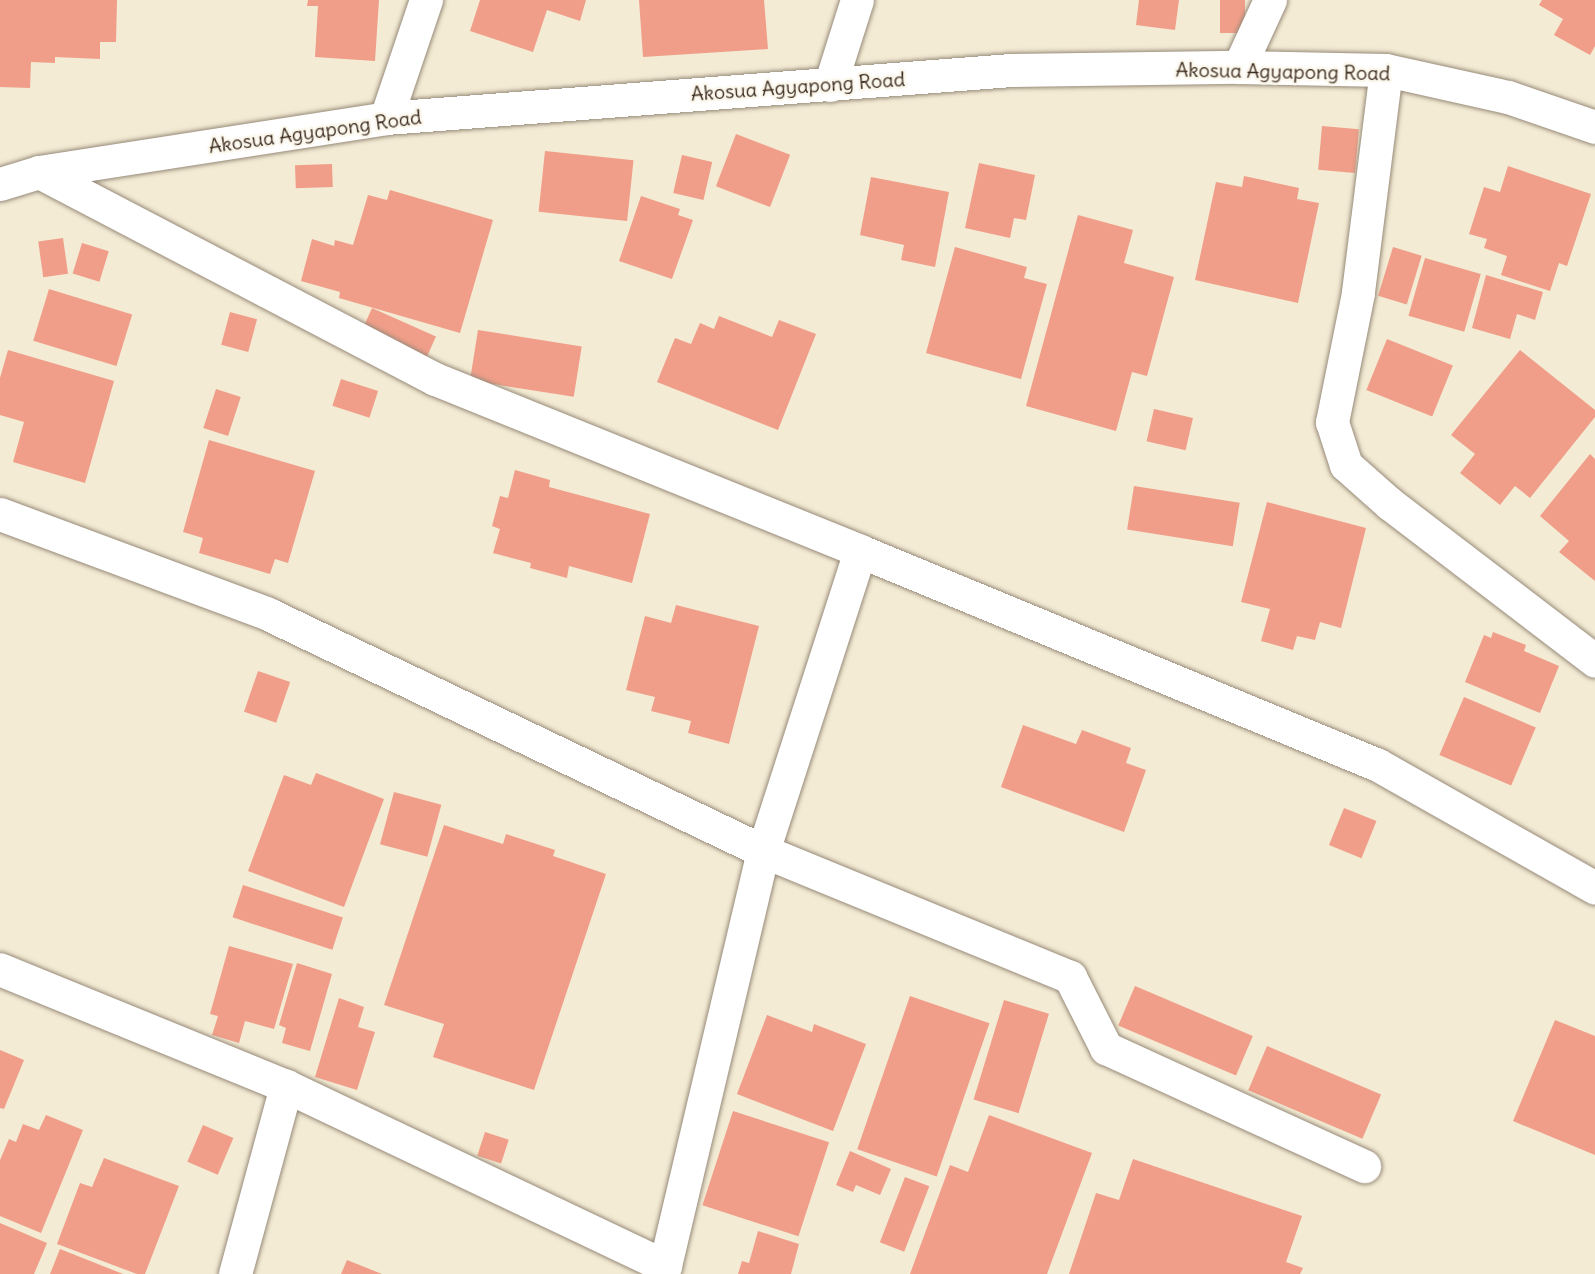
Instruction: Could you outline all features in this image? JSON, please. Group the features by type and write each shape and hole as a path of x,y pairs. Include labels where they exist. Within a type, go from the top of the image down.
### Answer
{"street":[{"path":"386,118 426,0"},
{"path":"830,84 857,0"},
{"path":"1239,67 1270,0"},
{"name":"Akosua Agyapong Road","path":"0,184 39,172 386,118 1011,70 1239,67 1386,70 1508,97 1595,127"},
{"path":"1386,70 1358,293 1332,422 1346,465 1390,504 1595,661"},
{"path":"39,172 435,379 860,551 1378,765 1595,888"},
{"path":"0,514 266,613 764,851 1070,977 1106,1048 1364,1166"},
{"path":"0,969 286,1086 667,1270 764,851 860,551"},
{"path":"235,1274 286,1086"}],"building":[{"path":"0,0 117,0 116,42 100,42 100,59 55,57 55,63 31,62 30,88 0,87"},
{"path":"308,0 379,0 375,61 315,57 318,6 307,6"},
{"path":"480,0 586,0 580,21 547,10 533,52 470,31"},
{"path":"639,0 764,0 768,49 643,57"},
{"path":"1139,0 1179,0 1175,30 1136,25"},
{"path":"1220,0 1245,0 1245,33 1220,33"},
{"path":"1542,0 1595,0 1595,46 1590,55 1554,35 1563,19 1539,5"},
{"path":"1322,126 1359,129 1355,173 1318,170"},
{"path":"736,134 790,155 770,207 716,186"},
{"path":"545,151 634,160 627,221 539,212"},
{"path":"682,155 712,162 703,200 673,193"},
{"path":"979,163 1035,175 1026,220 1014,218 1010,238 965,228"},
{"path":"332,164 333,187 296,188 295,165"},
{"path":"1508,166 1591,194 1567,266 1559,263 1550,291 1501,275 1507,256 1484,248 1487,239 1469,234 1484,187 1500,192"},
{"path":"1244,176 1299,188 1297,199 1319,203 1298,303 1195,280 1216,182 1242,187"},
{"path":"871,177 949,192 935,267 901,260 904,245 860,235"},
{"path":"390,190 493,220 460,333 339,298 340,292 301,281 312,239 334,246 335,240 353,245 368,195 387,200"},
{"path":"641,196 680,209 678,215 693,220 672,279 619,261"},
{"path":"1078,215 1133,230 1124,263 1174,277 1147,376 1132,372 1116,431 1026,406"},
{"path":"63,238 68,274 43,277 38,241"},
{"path":"82,243 109,251 99,282 73,274"},
{"path":"955,247 1027,267 1024,278 1047,284 1021,379 926,353"},
{"path":"1393,247 1422,256 1407,305 1378,296"},
{"path":"1425,258 1481,274 1464,332 1408,316"},
{"path":"1486,275 1543,292 1535,320 1517,314 1510,339 1472,328"},
{"path":"49,289 132,314 116,366 33,341"},
{"path":"372,308 436,336 426,359 362,331"},
{"path":"230,312 257,319 248,352 221,345"},
{"path":"719,316 772,337 779,320 816,334 778,430 657,382 675,338 691,344 700,323 714,329"},
{"path":"478,330 582,346 574,397 470,380"},
{"path":"1387,339 1453,366 1432,417 1366,390"},
{"path":"8,350 114,381 85,483 13,462 24,422 0,415 0,378"},
{"path":"1520,350 1595,410 1595,417 1530,498 1515,486 1500,505 1460,473 1475,454 1451,435"},
{"path":"341,379 378,391 369,418 332,406"},
{"path":"216,389 241,397 228,436 203,428"},
{"path":"1154,409 1193,418 1186,450 1147,441"},
{"path":"209,440 315,471 288,563 275,559 270,574 199,553 203,538 183,532"},
{"path":"1590,454 1595,459 1595,581 1559,552 1569,541 1540,516"},
{"path":"515,470 550,480 549,487 650,514 632,583 569,566 567,578 530,568 531,563 493,553 500,529 492,526 500,496 508,498"},
{"path":"1134,486 1240,503 1233,546 1127,529"},
{"path":"1267,502 1366,528 1341,628 1320,622 1315,640 1297,636 1293,650 1261,641 1270,609 1241,602"},
{"path":"676,605 759,626 729,744 688,733 691,721 651,711 655,697 626,690 645,616 671,623"},
{"path":"1493,632 1526,645 1524,651 1559,666 1540,713 1465,682 1484,635 1491,638"},
{"path":"258,671 290,682 276,723 244,712"},
{"path":"1464,697 1536,727 1511,785 1439,755"},
{"path":"1023,725 1076,744 1082,730 1131,748 1126,763 1146,770 1124,832 1001,787"},
{"path":"316,773 384,799 344,907 248,871 284,775 311,785"},
{"path":"394,792 441,805 427,857 380,844"},
{"path":"1344,808 1376,821 1361,858 1329,845"},
{"path":"444,825 503,844 506,834 555,850 553,856 606,874 534,1090 433,1057 444,1024 384,1005"},
{"path":"243,885 343,917 332,950 232,917"},
{"path":"229,946 293,964 274,1029 245,1021 239,1043 212,1035 218,1016 210,1014"},
{"path":"297,963 332,974 310,1051 282,1043 286,1028 279,1025"},
{"path":"1135,986 1253,1036 1236,1076 1118,1026"},
{"path":"910,996 989,1023 937,1177 857,1149"},
{"path":"339,998 364,1007 358,1027 375,1032 357,1090 315,1077"},
{"path":"1004,1000 1049,1014 1019,1113 974,1099"},
{"path":"767,1015 812,1032 814,1024 866,1044 833,1131 737,1094"},
{"path":"1555,1020 1595,1036 1595,1155 1513,1121"},
{"path":"1267,1046 1381,1094 1362,1139 1248,1090"},
{"path":"0,1050 24,1060 4,1109 0,1108"},
{"path":"733,1111 829,1142 798,1236 702,1205"},
{"path":"46,1115 83,1130 41,1233 0,1216 0,1160 9,1139 16,1142 23,1124 39,1130"},
{"path":"989,1115 1092,1153 1047,1274 910,1274 950,1165 968,1172"},
{"path":"203,1125 233,1138 218,1175 187,1162"},
{"path":"485,1132 509,1140 501,1164 477,1156"},
{"path":"850,1151 891,1169 880,1195 856,1185 853,1192 836,1185"},
{"path":"104,1158 179,1186 145,1274 137,1274 57,1244 80,1183 92,1187"},
{"path":"1133,1159 1302,1216 1286,1262 1303,1268 1300,1274 1069,1274 1096,1193 1119,1200"},
{"path":"905,1177 929,1186 904,1252 880,1242"},
{"path":"0,1223 47,1243 34,1274 0,1274"},
{"path":"758,1231 799,1244 791,1274 738,1274 742,1261 749,1263"},
{"path":"60,1249 123,1274 50,1274"},
{"path":"347,1260 382,1274 341,1274"}]}
